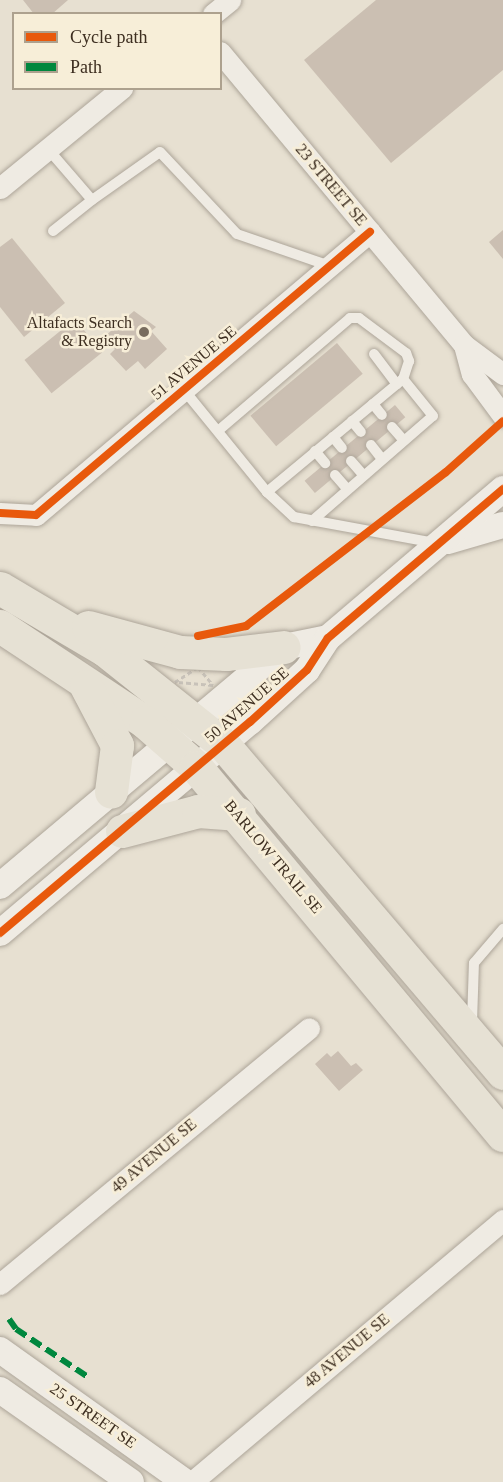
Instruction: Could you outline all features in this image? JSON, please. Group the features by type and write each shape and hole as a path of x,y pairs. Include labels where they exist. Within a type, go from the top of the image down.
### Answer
{"main road":[{"path":"0,588 55,617 196,721 223,744 503,1073"},
{"path":"55,617 180,652 226,654 284,647"},
{"name":"BARLOW TRAIL SE","path":"0,626 80,677 170,743 196,767 238,814 503,1135"},
{"path":"80,677 117,745 111,792"},
{"path":"122,831 198,811 238,814"}],"street":[{"path":"215,12 230,0"},
{"name":"23 STREET SE","path":"222,54 464,345 503,374"},
{"path":"0,188 120,90"},
{"name":"51 AVENUE SE","path":"0,513 36,515 370,232"},
{"name":"23 STREET SE","path":"464,345 472,374 503,416"},
{"name":"50 AVENUE SE","path":"0,933 122,831 307,670 328,638 503,489"},
{"path":"439,544 503,525"},
{"name":"50 AVENUE SE","path":"0,886 284,647 328,638"},
{"name":"49 AVENUE SE","path":"0,1284 309,1028"},
{"name":"48 AVENUE SE","path":"192,1482 503,1220"},
{"name":"25 STREET SE","path":"0,1350 185,1482"},
{"name":"25 STREET SE","path":"0,1390 130,1482"},
{"path":"88,1452 105,1482"}],"lane":[{"path":"48,149 92,200"},
{"path":"53,231 160,152 237,234 330,266"},
{"path":"219,430 350,318 359,318 406,353 409,361 400,382 267,492"},
{"path":"312,521 346,489 433,416 374,354"},
{"path":"184,390 219,430 267,492 287,512 312,521 439,544"},
{"path":"373,404 382,415"},
{"path":"352,421 361,432"},
{"path":"392,427 404,441"},
{"path":"333,437 342,448"},
{"path":"371,445 382,459"},
{"path":"315,451 325,463"},
{"path":"351,461 363,475"},
{"path":"335,475 346,489"},
{"path":"472,1036 470,985 474,963 503,929"}],"building":[{"path":"23,0 68,0 54,12 32,12"},
{"path":"376,0 503,0 503,70 391,163 304,60"},
{"path":"503,230 503,259 489,242"},
{"path":"12,238 65,303 24,337 0,307 0,247"},
{"path":"134,311 156,327 151,331 167,349 145,369 138,361 126,371 110,354 115,349 104,337"},
{"path":"75,319 102,352 52,393 24,360"},
{"path":"337,343 363,374 276,446 250,416"},
{"path":"395,405 405,417 315,493 305,481"},
{"path":"338,1051 351,1066 356,1063 363,1070 339,1091 315,1064 327,1053 331,1057"}],"marked path":[{"path":"9,1319 16,1329 88,1377"}],"cycle path":[{"path":"0,513 36,515 370,232"},
{"path":"198,636 246,626 446,472 503,421"},
{"path":"0,933 250,722 307,670 328,638 503,489"}],"place":[{"name":"Altafacts Search & Registry","path":"144,332"}]}
